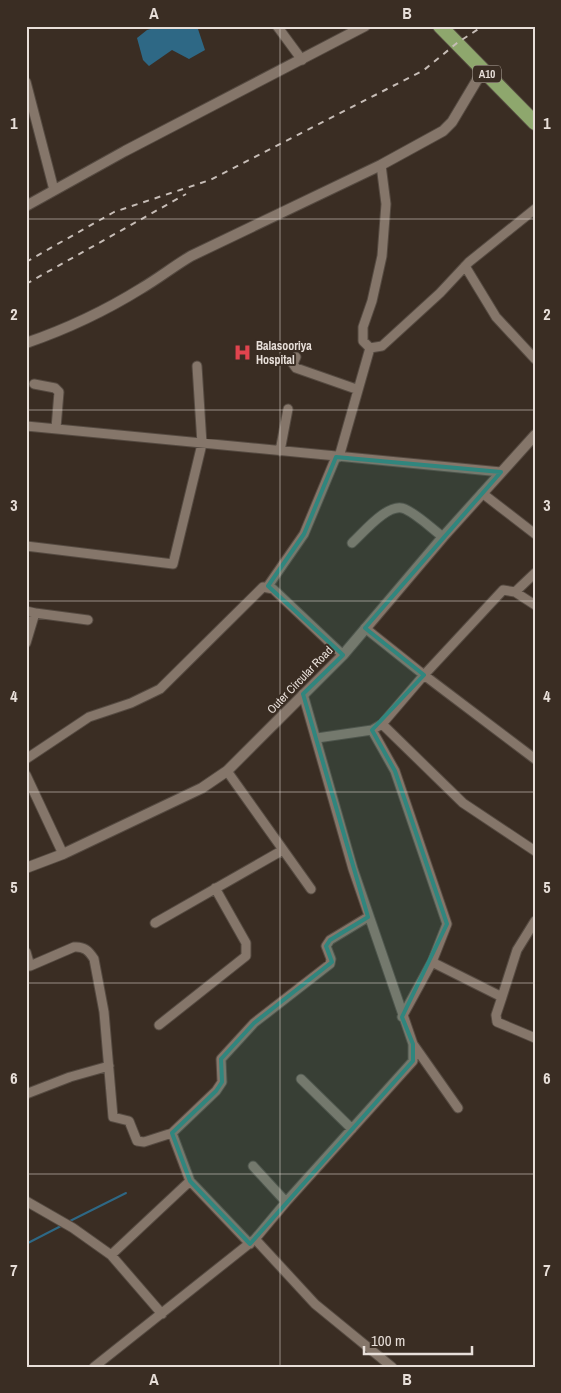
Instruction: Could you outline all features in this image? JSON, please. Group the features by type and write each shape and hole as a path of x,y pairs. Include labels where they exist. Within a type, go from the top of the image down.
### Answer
{"highway":[{"name":"A10","path":"440,26 535,123"}],"street":[{"path":"277,26 302,60"},
{"path":"26,206 124,151 366,26"},
{"path":"26,343 71,327 143,288 191,256 381,165 443,132 452,122 483,70"},
{"path":"26,82 54,190"},
{"path":"370,348 363,341 362,328 372,300 382,256 386,204 381,165"},
{"path":"370,348 382,346 464,266 535,209"},
{"path":"464,266 496,317 535,359"},
{"path":"26,759 89,717 131,703 160,689 263,588 268,586 304,534 338,457 356,389 370,348"},
{"path":"296,358 293,364 296,368 356,389"},
{"path":"26,546 173,564 202,444 197,366"},
{"path":"34,384 54,388 59,392 56,428"},
{"path":"280,451 288,409"},
{"path":"26,426 501,472"},
{"name":"Outer Circular Road","path":"26,868 63,854 202,788 227,771 289,711 303,694 342,655 443,537 535,435"},
{"path":"482,493 535,534"},
{"path":"352,543 388,510 396,507 404,508 443,537"},
{"path":"515,592 535,573"},
{"path":"268,586 273,588 342,655"},
{"path":"317,738 372,730 382,724 502,590 515,592 535,605"},
{"path":"26,643 30,612 88,620"},
{"path":"365,628 535,759"},
{"path":"303,694 368,917 402,1017 413,1044 458,1108"},
{"path":"382,724 463,803 535,851"},
{"path":"372,730 395,771 447,924 432,962 402,1017"},
{"path":"227,771 311,889"},
{"path":"26,775 63,854"},
{"path":"155,923 283,850"},
{"path":"158,1025 246,956 246,943 215,888"},
{"path":"26,952 28,967 74,947 80,947 90,953 94,959 104,1012 114,1117 129,1121 137,1141 144,1142 172,1133 216,1091 222,1082 221,1059 254,1023 330,964 331,959 326,946 330,940 368,917"},
{"path":"535,921 517,950 496,1015 497,1022 535,1038"},
{"path":"432,962 502,997"},
{"path":"94,1367 253,1241 413,1060 413,1044"},
{"path":"26,1094 70,1077 109,1066"},
{"path":"301,1080 352,1129"},
{"path":"172,1133 190,1181 316,1304 392,1367"},
{"path":"253,1166 286,1202"},
{"path":"111,1255 190,1181"},
{"path":"26,1201 73,1228 111,1255 162,1314"}],"highlighted area":[{"path":"336,457 501,472 365,628 424,675 372,730 395,771 447,924 402,1017 413,1044 413,1061 250,1244 190,1181 172,1133 216,1091 222,1082 221,1059 254,1023 332,962 326,946 330,940 368,917 303,694 343,655 268,586 304,534"}],"water":[{"path":"162,26 197,26 205,50 189,59 172,50 149,66 143,60 137,38 147,30"}],"waterway":[{"path":"68,1222 126,1193"},
{"path":"26,1244 61,1226"}],"railway":[{"path":"26,262 114,212 210,180 424,70 457,43 483,26"},
{"path":"26,284 186,194"}],"place":[{"name":"Balasooriya Hospital","path":"242,353"}]}
